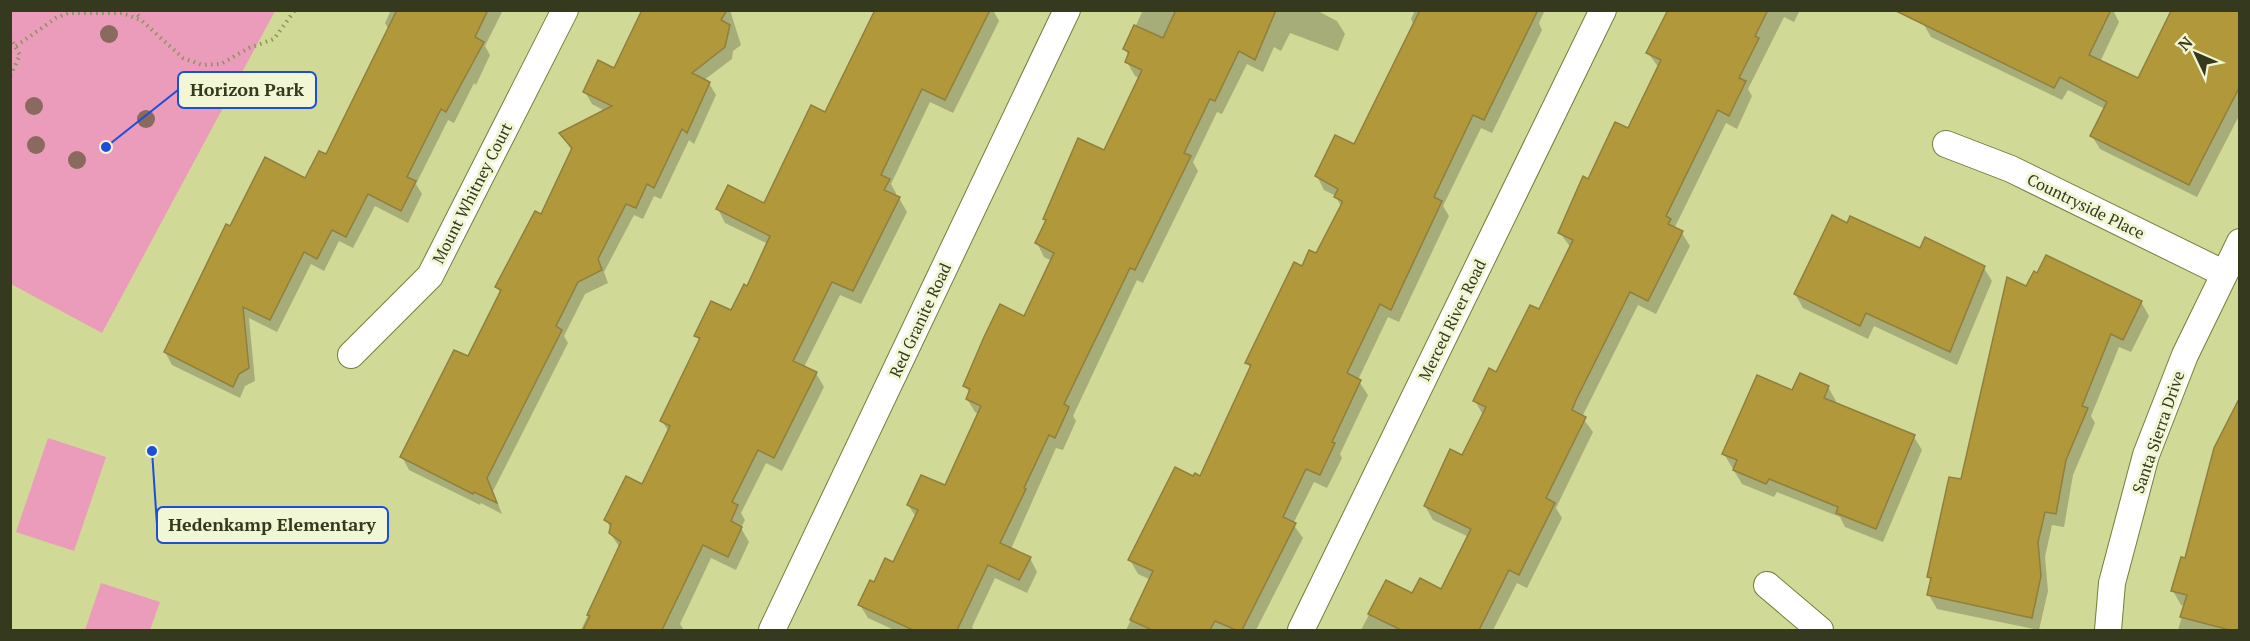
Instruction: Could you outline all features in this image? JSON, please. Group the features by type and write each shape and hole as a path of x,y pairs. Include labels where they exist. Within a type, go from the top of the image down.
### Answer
{"street":[{"name":"Mount Whitney Court","path":"351,355 430,276 565,10"},
{"name":"Red Granite Road","path":"772,630 1067,10"},
{"name":"Merced River Road","path":"1301,630 1603,10"},
{"name":"Countryside Place","path":"1946,144 2011,169 2223,273"},
{"name":"Santa Sierra Drive","path":"2108,630 2112,583 2146,455 2185,355 2240,242"},
{"path":"1767,585 1821,630"}],"path":[{"path":"134,10 141,20 183,58 202,65 221,64 249,48 274,39 295,10"},
{"path":"16,46 56,18 68,13 122,13 141,20"},
{"path":"10,37 20,56 10,76"}],"shaded area":[{"path":"10,11 275,11 102,333 11,284"},
{"path":"48,438 106,457 74,551 16,532"},
{"path":"101,583 160,602 150,630 85,630"}],"building":[{"path":"397,10 488,10 475,37 484,42 446,112 441,109 407,177 416,181 401,211 368,194 346,237 332,230 317,259 304,252 270,320 243,307 249,368 239,374 233,387 164,352 226,224 230,226 265,157 305,178 319,151 326,154"},
{"path":"642,10 727,10 721,20 730,25 725,47 692,73 710,82 687,133 682,129 654,188 647,184 636,208 626,204 598,259 602,270 578,282 556,326 562,330 487,478 497,503 474,492 473,494 400,457 454,350 468,356 501,290 495,287 535,211 541,214 572,148 559,133 612,106 583,92 598,60 614,68"},
{"path":"875,10 990,10 945,100 922,89 881,175 890,179 884,190 900,197 853,291 832,282 793,361 817,372 774,458 758,450 732,502 738,505 731,521 742,527 728,557 703,545 662,630 583,630 590,616 587,615 621,542 609,533 611,524 604,520 626,476 642,484 670,426 660,421 700,338 694,336 711,301 731,310 744,284 747,286 770,236 716,209 728,185 764,203 811,105 825,112"},
{"path":"1176,10 1276,10 1255,60 1239,51 1215,101 1210,99 1184,153 1191,156 1135,270 1130,268 1064,404 1069,407 1055,438 1049,435 1024,488 1026,489 1000,543 1031,557 1019,580 988,565 957,630 913,630 858,605 870,580 874,582 885,558 893,562 918,510 907,505 921,475 945,485 981,406 966,399 970,389 963,386 984,337 1000,304 1024,316 1054,253 1035,243 1078,138 1104,150 1142,70 1125,62 1129,52 1123,49 1134,25 1163,38"},
{"path":"1420,10 1538,10 1484,120 1473,115 1434,197 1442,201 1391,310 1380,304 1347,373 1361,380 1332,442 1335,443 1320,475 1306,469 1283,517 1296,523 1242,630 1236,630 1215,621 1210,630 1152,630 1130,620 1153,571 1128,560 1175,467 1193,476 1195,473 1200,476 1251,365 1245,363 1294,262 1302,266 1309,250 1316,253 1342,203 1334,197 1338,189 1315,176 1335,135 1354,144"},
{"path":"1668,10 1768,10 1755,36 1759,38 1739,78 1746,81 1729,116 1718,110 1666,216 1671,219 1668,224 1683,231 1648,301 1630,292 1576,400 1572,410 1586,417 1546,498 1555,503 1519,575 1509,570 1479,630 1401,630 1368,614 1386,580 1412,593 1420,578 1441,589 1471,529 1424,506 1450,449 1462,455 1486,407 1473,401 1489,368 1496,372 1530,305 1539,309 1573,240 1558,233 1583,176 1588,179 1615,122 1628,128 1661,60 1646,53"},
{"path":"1894,10 2111,10 2089,55 2138,78 2171,11 2240,10 2240,86 2189,185 2090,136 2107,102 2060,77 2054,88"},
{"path":"1832,215 1847,223 1850,216 1920,248 1925,237 1985,266 1950,352 1866,313 1860,326 1794,294"},
{"path":"2046,255 2142,301 2123,340 2111,334 2082,406 2088,408 2066,460 2056,514 2045,512 2038,542 2041,576 2032,618 1927,595 1931,578 1927,577 1949,477 1961,479 2007,277 2026,286 2034,271 2037,273"},
{"path":"1800,373 1829,386 1824,398 1915,435 1876,529 1836,513 1838,507 1769,479 1766,484 1733,470 1737,460 1722,454 1757,375 1792,390"},
{"path":"2240,397 2240,630 2230,630 2180,617 2187,595 2171,591 2181,557 2185,558 2214,448"}],"place":[{"name":"Horizon Park","path":"106,147"},
{"name":"Hedenkamp Elementary","path":"152,451"}]}
